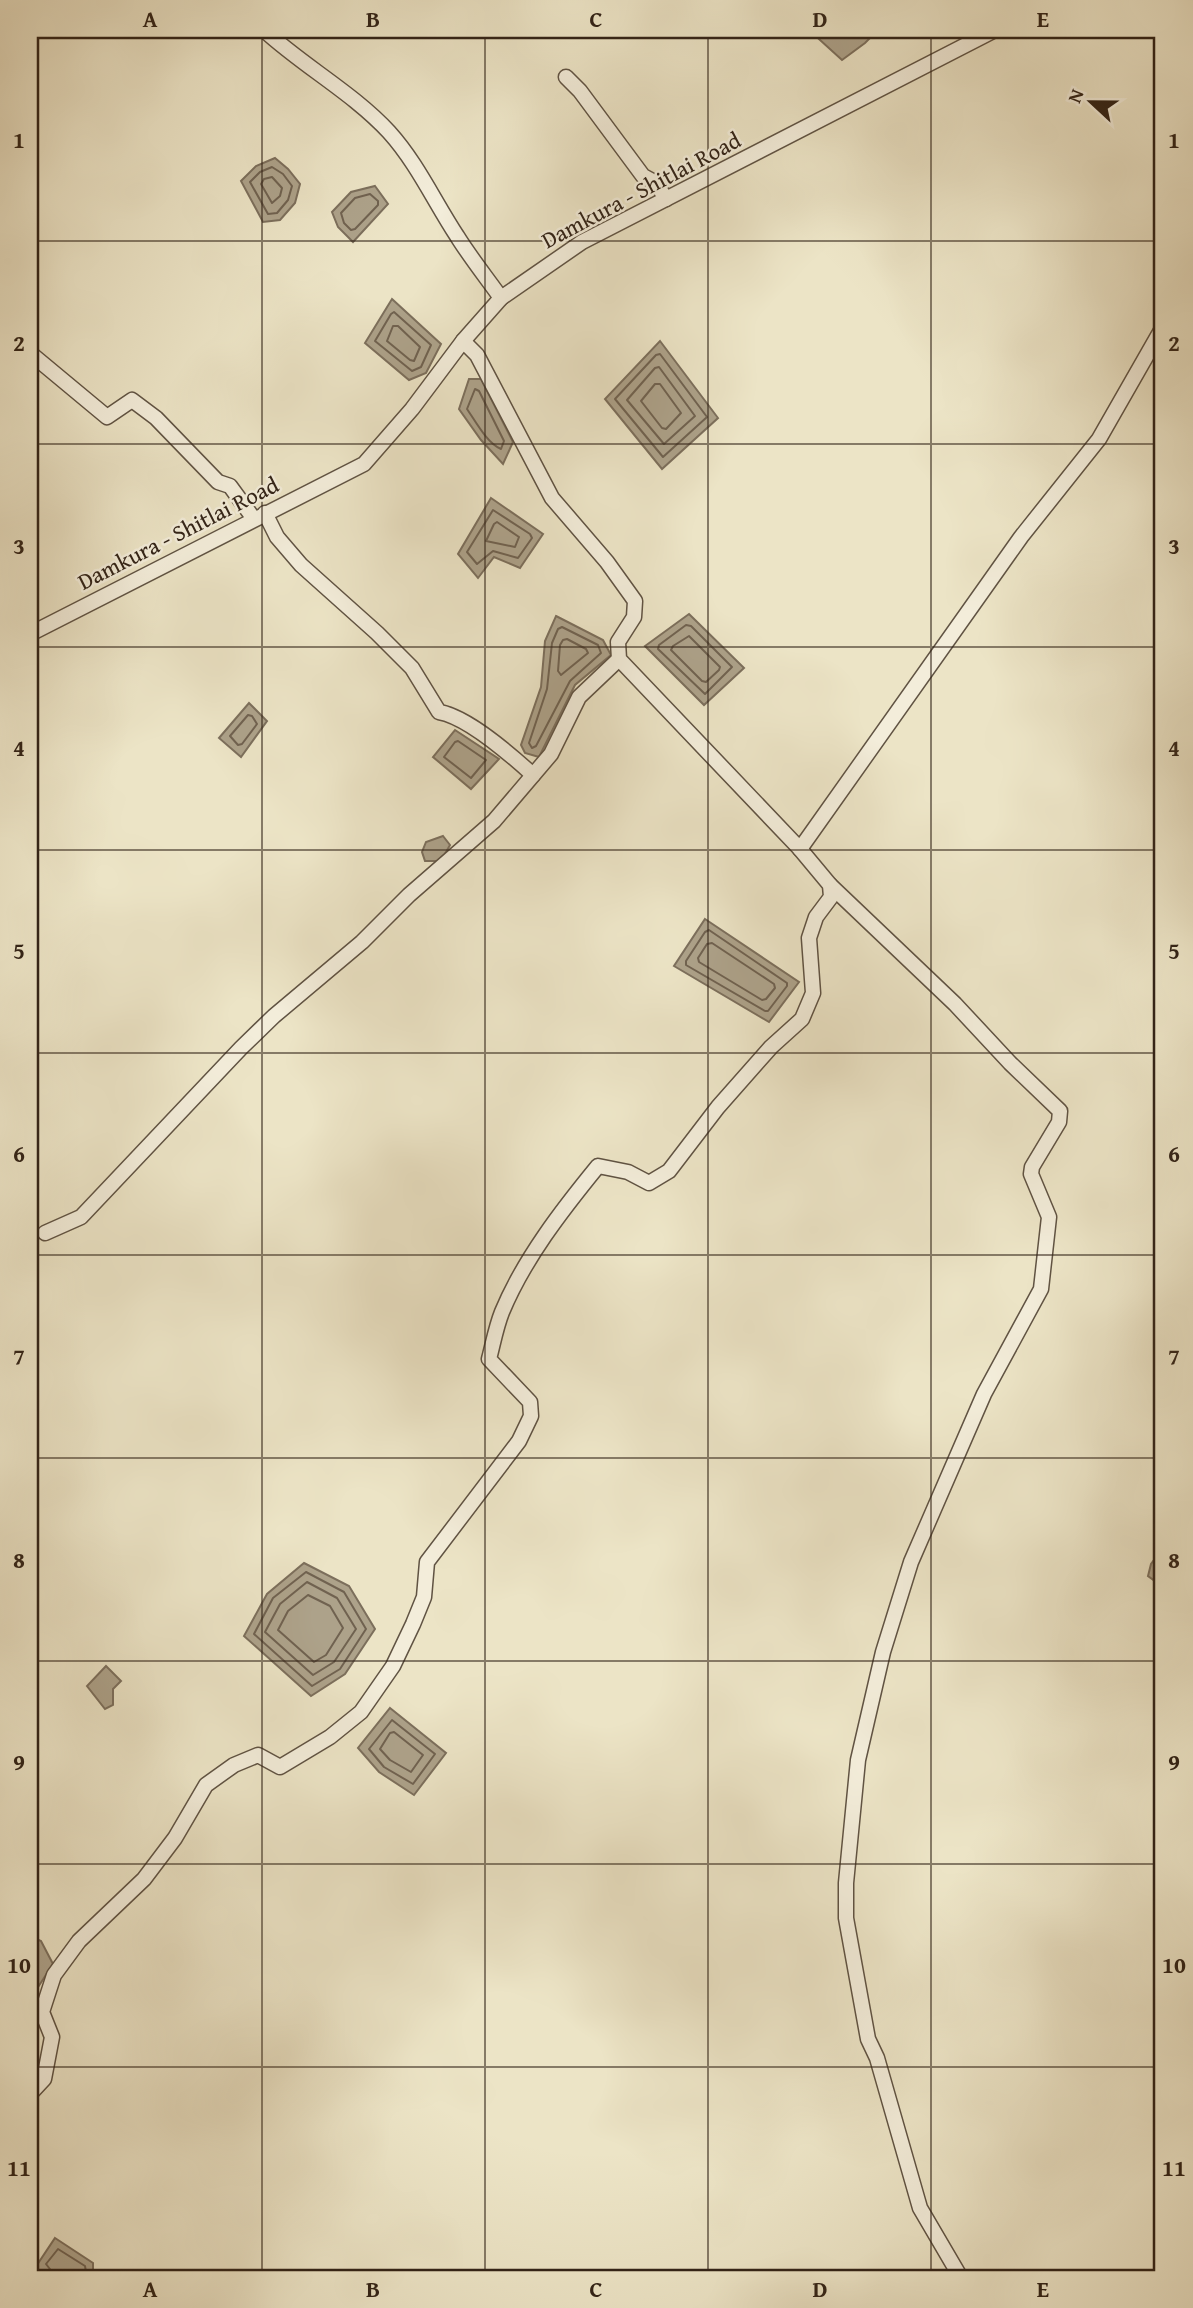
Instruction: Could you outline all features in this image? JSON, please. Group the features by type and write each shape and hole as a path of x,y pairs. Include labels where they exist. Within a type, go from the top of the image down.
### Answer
{"street":[{"path":"264,30 342,91 387,131 408,156 458,238 501,298"},
{"name":"Damkura - Shitlai Road","path":"30,634 364,464 412,410 463,341 501,298 582,242 995,30"},
{"path":"566,77 580,91 643,176 656,183 666,199"},
{"path":"800,849 1021,537 1099,439 1163,327"},
{"path":"463,341 477,355 552,498 607,562 635,601 634,617 618,642 619,659 800,849 830,885 955,1004 1060,1111 1059,1122 1032,1167 1031,1174 1049,1217 1041,1289 984,1394 911,1562 883,1652 858,1759 846,1883 845,1918 869,2039 897,2124 920,2208 961,2278"},
{"path":"30,352 107,418 132,400 156,418 218,482 230,486 260,516 301,565 412,668 439,712 450,714 491,739 533,775"},
{"path":"44,1233 81,1216 241,1048 494,821 551,754 579,697 619,659"},
{"path":"30,2094 44,2079 52,2037 42,2012 54,1975 79,1941 144,1879 175,1838 206,1785 234,1765 258,1755 279,1767 330,1737 361,1712 393,1666 424,1597 427,1562 519,1441 531,1416 530,1402 489,1359 502,1313 520,1276 549,1230 598,1166 628,1172 649,1183 669,1171 718,1107 771,1047 802,1019 813,993 809,938 816,917 831,897 830,885"}],"water":[{"path":"809,30 878,30 842,60"},
{"path":"275,158 300,184 295,203 280,220 263,222 241,181 256,166"},
{"path":"375,186 388,204 353,242 338,227 332,212 351,192"},
{"path":"392,299 441,344 426,373 409,380 365,343"},
{"path":"660,341 718,418 662,469 605,399"},
{"path":"469,379 481,379 513,442 503,464 481,440 459,409"},
{"path":"491,498 543,534 520,568 494,557 478,578 458,554"},
{"path":"689,614 744,668 704,705 645,646"},
{"path":"556,616 603,640 611,655 575,685 539,757 525,753 521,745 541,687 545,641"},
{"path":"249,703 267,721 241,757 219,738"},
{"path":"455,730 499,759 471,789 433,757"},
{"path":"443,836 450,845 441,861 425,861 422,852 426,842"},
{"path":"705,919 799,982 769,1022 674,966"},
{"path":"1163,1548 1163,1587 1148,1576 1151,1564"},
{"path":"304,1563 349,1586 375,1629 345,1674 311,1696 244,1636 267,1594"},
{"path":"106,1666 121,1681 113,1689 113,1705 105,1709 87,1686"},
{"path":"390,1708 446,1753 414,1795 379,1772 358,1748"},
{"path":"30,1936 41,1941 53,1964 31,1998"},
{"path":"55,2238 93,2263 93,2278 51,2278 35,2268"}]}
